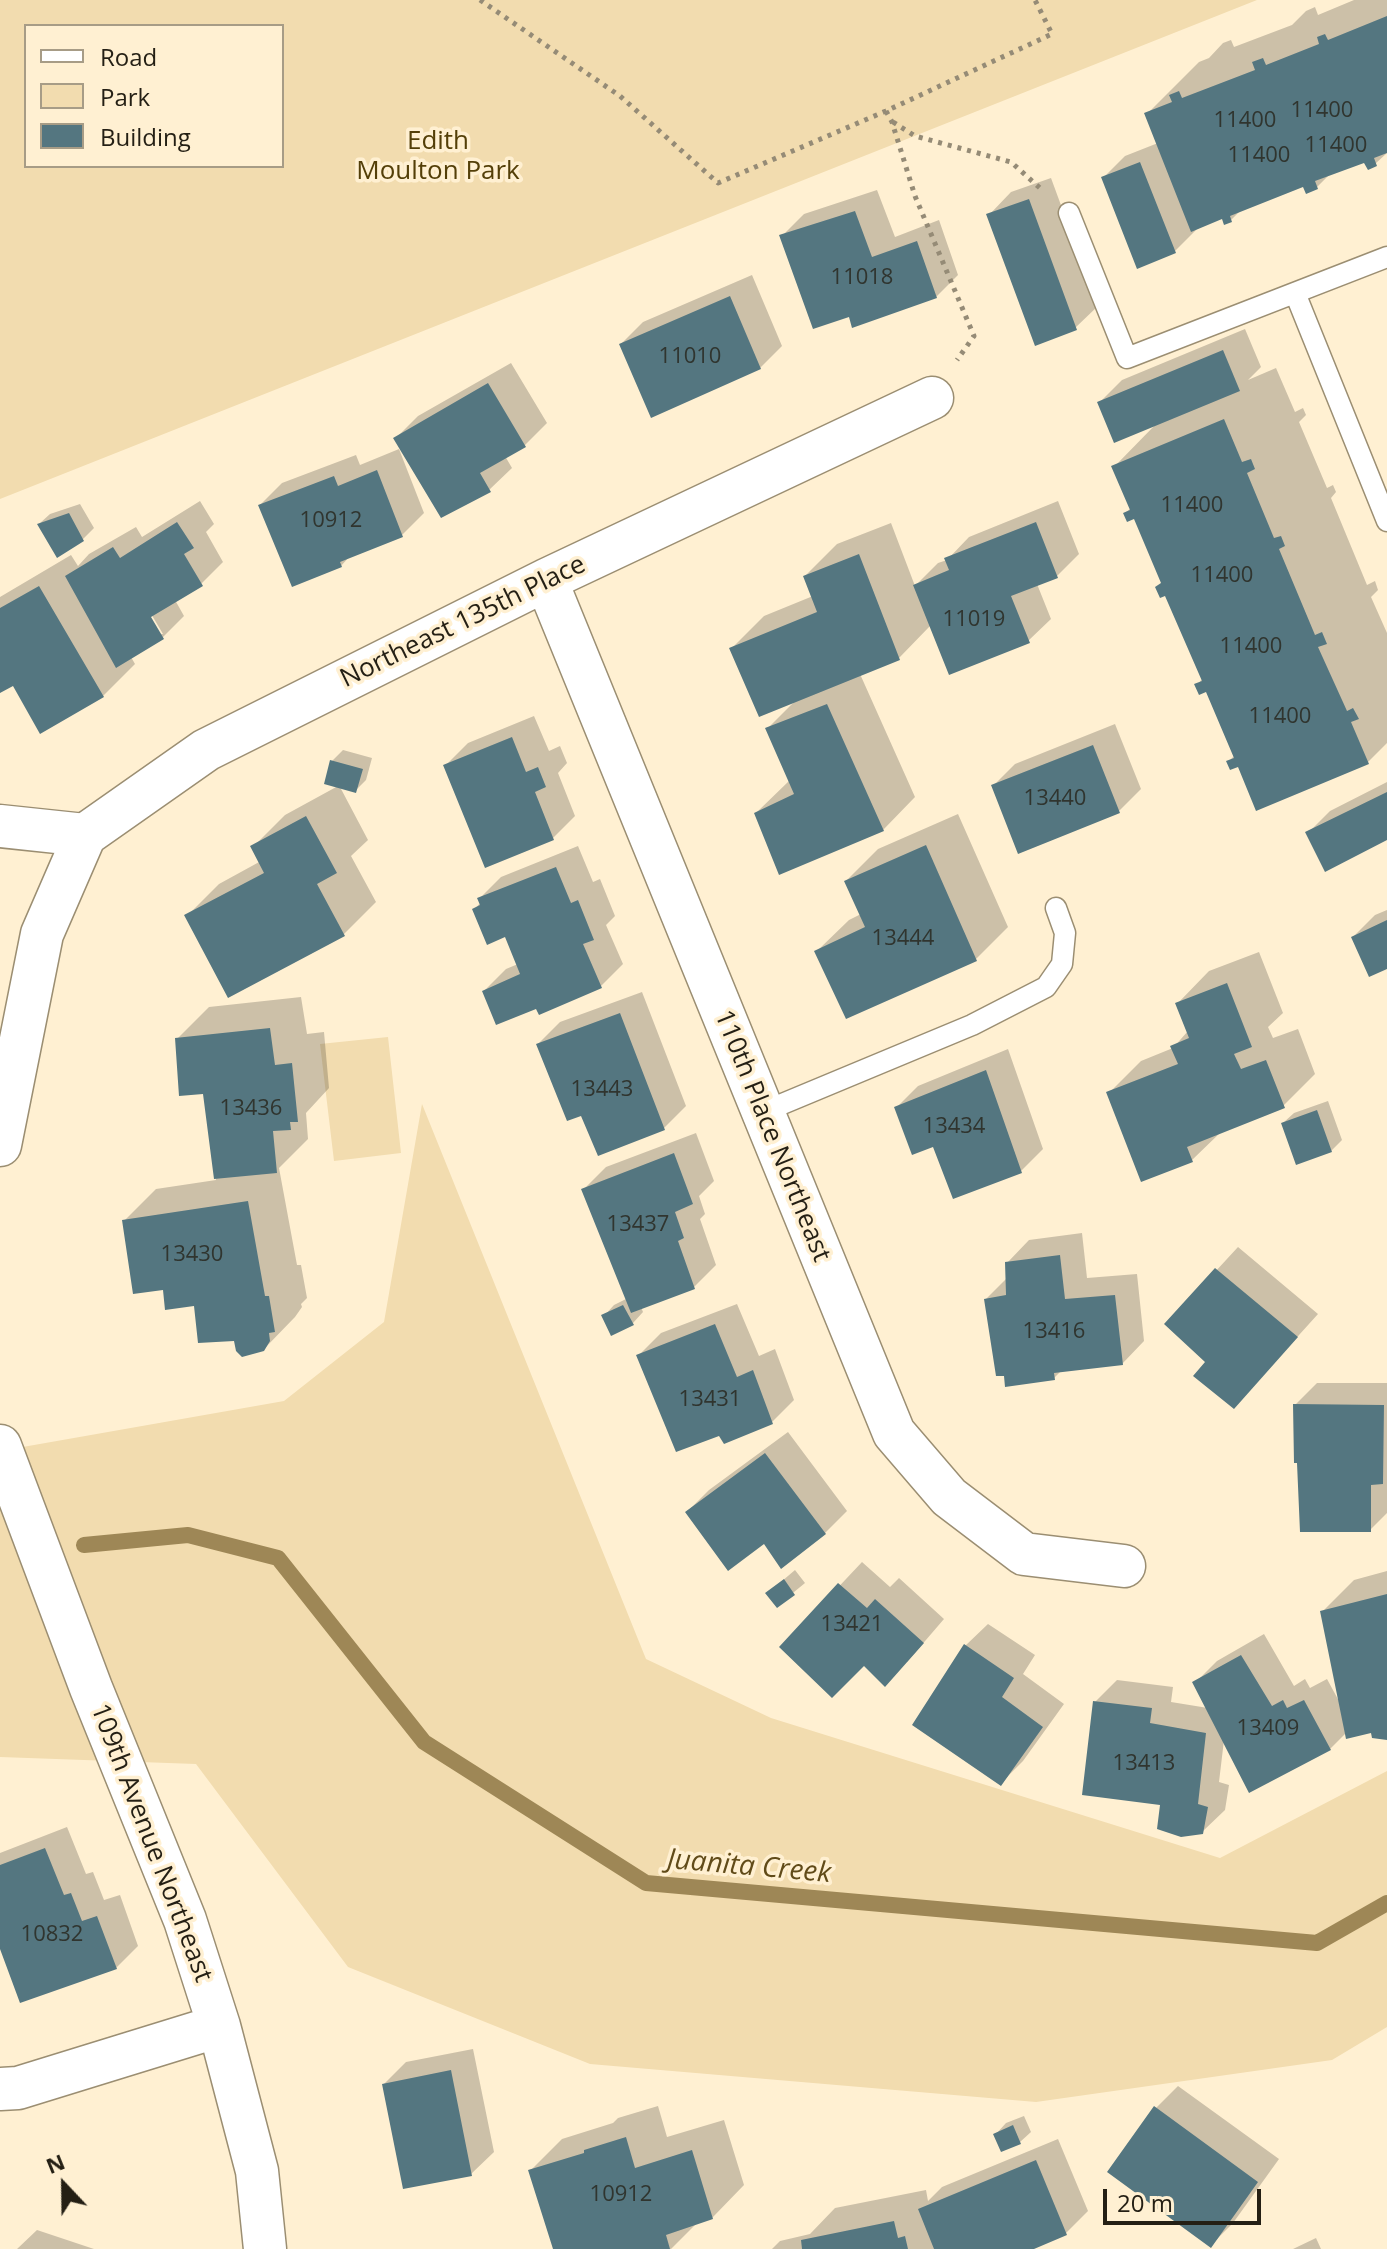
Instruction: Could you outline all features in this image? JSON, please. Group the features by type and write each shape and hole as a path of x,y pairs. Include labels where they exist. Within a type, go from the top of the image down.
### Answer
{"street":[{"name":"Northeast 135th Place","path":"85,835 206,750 546,580 932,398"},
{"name":"110th Place Northeast","path":"546,580 894,1433 949,1497 1024,1554 1124,1566"},
{"path":"0,826 85,835 42,934 0,1145"},
{"name":"109th Avenue Northeast","path":"0,1446 91,1688 185,1920 219,2026 257,2171 265,2249"},
{"path":"0,2089 18,2088 219,2026"}],"lane":[{"path":"1069,213 1127,358 1387,257"},
{"path":"1295,293 1387,521"},
{"path":"763,1112 972,1025 1046,987 1062,964 1065,933 1056,908"}],"path":[{"path":"480,0 620,96 718,183 886,111 1052,34 1035,0"},
{"path":"886,111 915,196 974,336 932,398"},
{"path":"892,122 915,136 1011,162 1069,213"}],"green space":[{"name":"Edith Moulton Park","path":"0,0 1257,0 0,499"},
{"path":"388,1037 401,1153 334,1161 320,1044"},
{"path":"422,1104 646,1659 771,1718 1220,1858 1387,1771 1387,2027 1332,2060 1036,2102 590,2064 348,1967 196,1764 0,1757 0,1451 284,1401 384,1322"}],"building":[{"path":"1387,16 1387,153 1374,158 1377,166 1368,170 1364,163 1315,181 1318,189 1306,194 1303,187 1230,216 1232,222 1224,225 1222,219 1191,232 1144,113 1172,102 1169,95 1179,91 1182,98 1255,70 1252,62 1263,58 1266,65 1319,44 1317,37 1325,34 1328,40"},
{"path":"1140,162 1176,253 1137,269 1101,177"},
{"path":"1029,199 1077,330 1035,346 986,214"},
{"path":"855,211 872,257 917,241 937,298 852,328 849,317 813,329 779,235"},
{"path":"730,296 761,369 651,418 619,344"},
{"path":"1223,350 1240,391 1114,443 1097,402"},
{"path":"488,383 526,447 480,473 491,492 441,518 393,438"},
{"path":"1224,419 1242,462 1251,459 1255,469 1247,473 1274,538 1281,536 1285,546 1279,549 1315,635 1322,632 1327,644 1318,647 1347,711 1353,708 1359,719 1351,722 1369,764 1256,811 1238,767 1230,770 1226,761 1234,758 1206,692 1199,695 1194,684 1202,681 1165,596 1160,598 1155,587 1161,583 1134,519 1127,522 1123,513 1130,510 1111,466"},
{"path":"377,470 403,537 340,562 342,567 292,587 258,505 334,476 338,486"},
{"path":"69,513 84,541 57,558 37,524"},
{"path":"177,522 194,548 184,554 203,586 151,617 164,639 116,668 65,576 113,547 120,558"},
{"path":"1036,522 1058,578 1011,596 1030,643 949,675 913,585 949,570 944,558"},
{"path":"859,554 900,660 759,717 729,648 817,612 803,576"},
{"path":"39,586 104,697 40,734 13,686 0,693 0,608"},
{"path":"827,704 884,831 779,875 754,813 794,794 765,728"},
{"path":"512,737 526,772 538,767 546,787 535,792 554,840 485,868 443,765"},
{"path":"1093,745 1120,813 1018,854 991,785"},
{"path":"330,760 363,769 356,793 324,784"},
{"path":"1387,792 1387,840 1325,872 1305,832"},
{"path":"306,816 337,873 317,884 345,936 228,998 184,915 264,873 250,846"},
{"path":"926,845 977,961 846,1019 814,951 865,927 844,881"},
{"path":"556,867 571,903 578,900 594,940 583,944 602,988 539,1015 536,1009 496,1025 482,991 520,974 505,937 487,945 472,909 480,905 477,898"},
{"path":"1387,920 1387,969 1369,977 1351,937"},
{"path":"1227,983 1252,1047 1234,1054 1241,1069 1266,1060 1285,1108 1187,1147 1193,1162 1141,1182 1106,1092 1178,1064 1170,1046 1189,1038 1175,1003"},
{"path":"620,1013 665,1130 598,1156 581,1116 567,1121 536,1044"},
{"path":"270,1028 275,1065 292,1063 298,1122 290,1122 291,1130 273,1131 277,1173 214,1179 203,1094 179,1096 175,1038"},
{"path":"986,1070 1022,1173 953,1199 933,1147 912,1155 894,1107"},
{"path":"1317,1110 1332,1152 1296,1165 1281,1123"},
{"path":"674,1153 693,1204 675,1212 684,1238 678,1241 695,1289 631,1313 581,1189"},
{"path":"248,1201 265,1296 269,1296 275,1332 269,1333 270,1341 264,1351 242,1357 236,1351 234,1341 198,1343 194,1306 165,1310 163,1290 133,1294 122,1220"},
{"path":"1060,1255 1065,1299 1115,1295 1123,1365 1054,1373 1055,1380 1005,1387 1004,1376 996,1376 984,1299 1006,1295 1005,1262"},
{"path":"1215,1268 1298,1337 1234,1409 1193,1376 1205,1362 1164,1324"},
{"path":"623,1305 634,1325 611,1336 601,1315"},
{"path":"715,1324 737,1377 753,1370 773,1424 724,1444 719,1436 676,1452 636,1355"},
{"path":"1293,1404 1384,1405 1383,1484 1371,1485 1371,1532 1300,1532"},
{"path":"765,1453 826,1534 781,1569 764,1544 728,1571 685,1512"},
{"path":"784,1579 795,1595 777,1608 765,1593"},
{"path":"838,1583 867,1608 875,1599 924,1643 885,1687 864,1666 832,1698 779,1647"},
{"path":"1387,1594 1387,1740 1372,1738 1371,1733 1346,1739 1320,1611"},
{"path":"964,1644 1014,1678 1002,1697 1043,1727 1001,1786 912,1725"},
{"path":"1241,1655 1272,1706 1283,1700 1287,1708 1304,1700 1331,1750 1249,1793 1192,1682"},
{"path":"1093,1701 1152,1708 1150,1723 1206,1733 1198,1804 1208,1807 1203,1834 1181,1837 1157,1829 1160,1805 1082,1795"},
{"path":"45,1848 64,1895 71,1893 82,1921 97,1916 117,1969 20,2003 0,1949 0,1865"},
{"path":"451,2070 472,2176 403,2189 382,2084"},
{"path":"1154,2106 1258,2182 1211,2248 1107,2172"},
{"path":"1013,2125 1021,2144 1001,2152 993,2134"},
{"path":"626,2137 635,2168 692,2150 713,2219 666,2235 670,2249 553,2249 528,2170"},
{"path":"1036,2160 1067,2235 1034,2249 934,2249 918,2209"},
{"path":"894,2221 898,2238 905,2236 908,2249 802,2249 801,2240"}],"waterway":[{"name":"Juanita Creek","path":"84,1545 188,1535 278,1558 424,1742 646,1883 1317,1943 1387,1903"}]}
